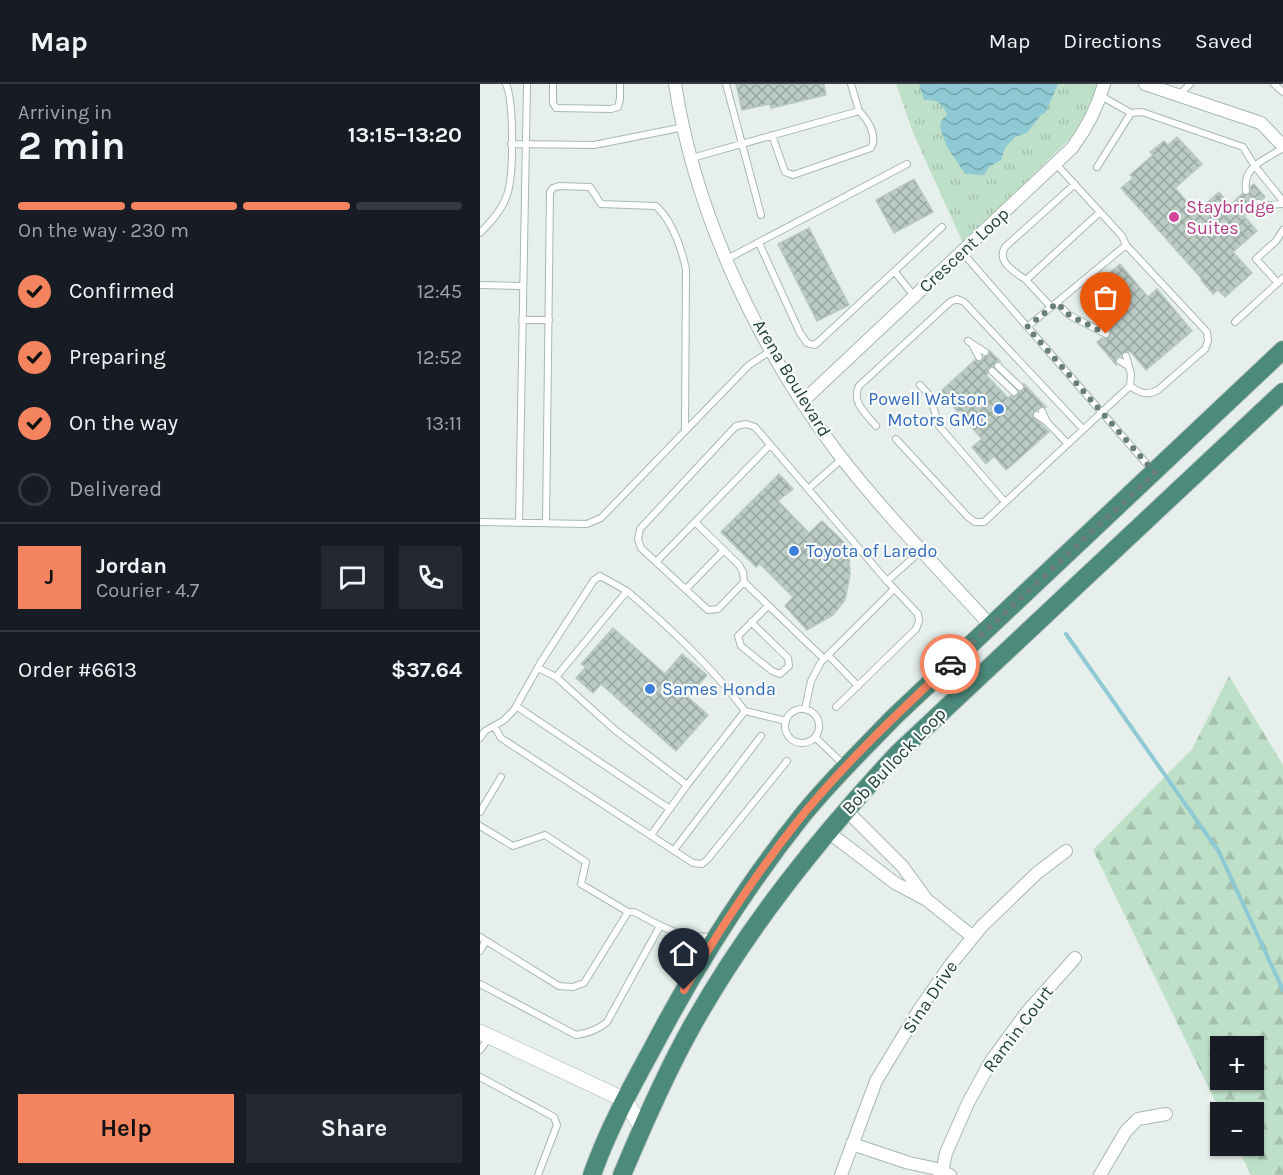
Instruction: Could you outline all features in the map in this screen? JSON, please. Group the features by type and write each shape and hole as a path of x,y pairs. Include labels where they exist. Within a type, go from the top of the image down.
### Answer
{"highway":[{"name":"Bob Bullock Loop","path":"592,1175 625,1101 673,1008 755,878 802,816 846,766 895,716 1283,350"},
{"name":"Bob Bullock Loop","path":"622,1175 642,1128 692,1027 738,951 827,831 898,753 1283,392"}],"street":[{"name":"Arena Boulevard","path":"675,84 684,127 705,202 727,259 772,350 802,402 873,495 992,626"},
{"path":"1144,84 1178,90 1261,123 1283,147"},
{"name":"Crescent Loop","path":"802,402 1072,148 1088,127 1102,90"},
{"path":"845,810 903,867 927,900"},
{"path":"827,831 895,883 927,900 973,937"},
{"name":"Sina Drive","path":"840,1175 876,1081 919,1010 951,964 973,937 1037,873 1066,851"},
{"name":"Ramin Court","path":"946,1173 946,1153 968,1103 991,1061 1027,1012 1075,958"},
{"path":"485,1035 625,1101 642,1128"},
{"path":"1100,1175 1126,1131 1138,1119 1166,1114"},
{"path":"852,1144 946,1173"}],"lane":[{"path":"480,233 491,222 506,197 510,178 510,98 506,84"},
{"path":"519,523 527,84"},
{"path":"553,84 553,103 556,108 611,109 618,107 620,84"},
{"path":"726,84 761,215"},
{"path":"772,135 785,172 793,175 871,148 874,138 866,118 859,111 851,84"},
{"path":"1178,90 1190,84"},
{"path":"1274,84 1283,93"},
{"path":"1102,90 1131,113 1142,112 1243,147 1283,202 1258,204"},
{"path":"692,158 859,111"},
{"path":"1097,167 1131,113"},
{"path":"511,144 594,145 684,127"},
{"path":"1245,191 1246,176 1254,165 1283,147"},
{"path":"727,259 907,164"},
{"path":"1056,164 1122,236 1126,245 1207,332 1208,341 1205,349 1158,390 1141,394 1130,386"},
{"path":"1075,184 1005,247 1001,253 1002,258 1011,270 1054,305 1106,334"},
{"path":"546,523 550,192 553,188 559,186 590,187 601,204 656,206 665,214 686,269 685,430"},
{"path":"1026,280 1100,212"},
{"path":"759,243 807,343 815,345 942,227"},
{"path":"1235,322 1280,280 1256,259 1276,241 1283,230"},
{"path":"1027,327 1126,245"},
{"path":"962,251 1155,473"},
{"path":"895,272 914,296"},
{"path":"480,285 523,286"},
{"path":"876,426 857,402 856,393 859,386 950,302 957,300 964,302 1083,429"},
{"path":"522,320 549,320"},
{"path":"1094,328 1100,340"},
{"path":"971,343 982,355"},
{"path":"480,522 587,524 601,518 749,365 772,350"},
{"path":"896,440 968,517 975,522 984,522 1130,386 1131,374 1126,356"},
{"path":"1120,361 1128,366"},
{"path":"992,371 1017,390 998,366"},
{"path":"920,386 930,396 939,426 1005,502"},
{"path":"1039,413 1068,443"},
{"path":"744,582 718,609 708,610 641,548 638,538 640,529 736,426 746,424 755,427 918,614 919,621 916,629 836,707"},
{"path":"656,562 770,445"},
{"path":"808,489 843,458"},
{"path":"695,522 739,564 744,582 858,686"},
{"path":"686,589 724,550"},
{"path":"887,581 922,550"},
{"path":"480,738 485,731 503,721 516,706 594,580 600,576 627,591 675,633 726,686 745,711 786,721"},
{"path":"805,709 811,681 826,657 894,589"},
{"path":"556,677 627,591"},
{"path":"751,622 790,662 780,674 772,671 741,646 738,636 751,622 768,606"},
{"path":"538,668 556,677 615,730 687,785"},
{"path":"516,706 670,809"},
{"path":"805,709 813,713 819,722 818,733 805,743 795,742 787,734 786,721 791,712 805,709"},
{"path":"651,835 745,711"},
{"path":"494,726 501,738 693,863 702,864 707,860 787,760"},
{"path":"674,850 760,736"},
{"path":"814,737 846,766"},
{"path":"480,812 501,777"},
{"path":"480,826 513,846 544,836 586,862 581,884 628,912 634,912 676,934 689,937 716,937"},
{"path":"480,951 483,939 559,986 573,987 584,983 628,912"},
{"path":"480,984 576,1035 586,1034 608,1022 660,926"},
{"path":"480,1050 485,1035"},
{"path":"480,1077 554,1117 557,1125 538,1175"}],"green space":[{"path":"896,84 1099,84 1084,125 963,243 914,135"},
{"path":"1229,676 1283,765 1283,1175 1251,1175 1242,1156 1264,1156 1264,1102 1216,1102 1093,850 1192,749"}],"water":[{"path":"919,84 1058,84 1046,112 1027,133 1015,137 1005,148 1001,160 989,167 984,175 965,174 947,147 940,127 941,121 947,114 938,102 924,100"}],"building":[{"path":"736,84 824,84 826,95 771,108 770,104 742,110"},
{"name":"Staybridge Suites","path":"1177,137 1202,164 1175,188 1196,212 1219,192 1230,205 1242,194 1249,195 1251,186 1254,184 1265,197 1255,199 1254,207 1244,216 1257,231 1233,252 1252,273 1225,297 1218,290 1213,294 1121,188 1133,178 1130,175 1153,155 1150,152 1164,141 1168,145"},
{"path":"914,179 933,212 894,233 876,200"},
{"path":"809,228 849,305 817,321 778,244"},
{"path":"1120,264 1148,297 1157,289 1192,331 1146,370 1131,352 1127,351 1116,358 1116,365 1097,342 1102,338 1109,338 1110,331 1082,297"},
{"name":"Powell Watson Motors GMC","path":"990,351 1000,361 996,361 988,368 987,376 1008,398 1016,397 1019,392 1023,391 1024,384 1046,407 1039,407 1032,415 1049,432 1006,470 994,456 986,464 972,447 982,439 940,392 975,360 982,361"},
{"name":"Toyota of Laredo","path":"779,474 793,489 778,501 809,533 822,521 848,546 850,575 845,600 833,615 807,630 785,606 793,597 760,564 756,567 721,532"},
{"name":"Sames Honda","path":"613,628 665,674 682,654 707,675 688,697 708,715 676,751 601,684 593,693 576,678 586,667 581,664"}],"waterway":[{"path":"1066,634 1219,852 1283,990"}],"way so far":[{"path":"950,664 1155,473 1027,327 1057,303 1069,315 1106,334"}],"place":[{"name":"Staybridge Suites","path":"1174,217"},
{"name":"Powell Watson Motors GMC","path":"999,409"},
{"name":"Toyota of Laredo","path":"794,551"},
{"name":"Sames Honda","path":"650,689"}],"route":[{"path":"684,990 718,932 802,816 843,769 950,664"}]}
